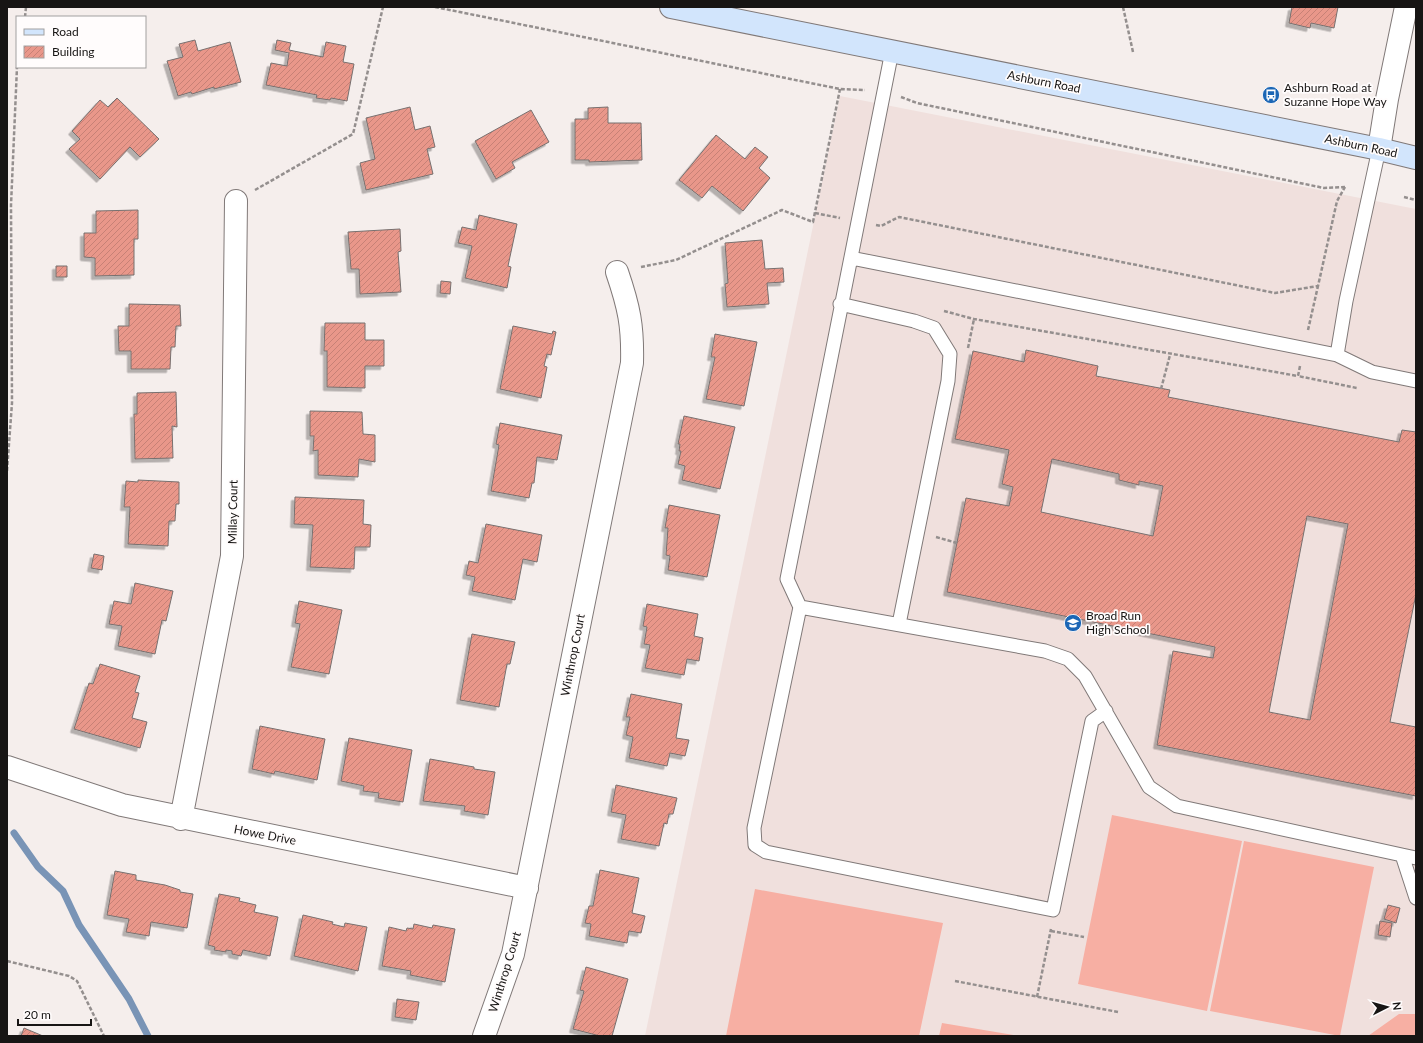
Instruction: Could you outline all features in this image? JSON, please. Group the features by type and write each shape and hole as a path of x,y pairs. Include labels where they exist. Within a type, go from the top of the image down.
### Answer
{"main road":[{"name":"Ashburn Road","path":"671,7 1379,149 1416,158"}],"street":[{"path":"1379,149 1386,99 1406,7"},
{"name":"Millay Court","path":"181,818 232,556 236,201"},
{"name":"Winthrop Court","path":"484,1036 513,954 632,364 633,332 628,302 617,272"},
{"name":"Howe Drive","path":"7,767 122,806 527,888"}],"lane":[{"path":"892,51 851,258 840,304 787,579 800,607 754,828 755,845 766,852 1053,910 1092,721 1106,712"},
{"path":"1337,355 1346,301 1379,149"},
{"path":"851,258 1337,355 1372,372 1416,381"},
{"path":"840,304 907,319 934,328 950,354 948,381 899,624"},
{"path":"800,607 1045,651 1068,659 1085,676 1150,786 1177,806 1416,858"},
{"path":"1402,855 1416,898"}],"path":[{"path":"236,201 354,134 383,7"},
{"path":"1123,7 1133,52"},
{"path":"7,471 12,403 11,205 17,68"},
{"path":"617,272 676,260 782,210 813,222 840,89"},
{"path":"814,213 881,226 899,216 1275,293 1318,286 1337,201 1345,187"},
{"path":"1404,197 1416,200"},
{"path":"939,310 974,319 1170,355 1298,376"},
{"path":"1161,389 1170,355"},
{"path":"930,536 957,543"},
{"path":"1037,997 1051,931 1053,910"},
{"path":"1051,931 1084,937"},
{"path":"7,961 69,976 77,981 104,1036"},
{"path":"955,981 1118,1012"}],"shaded area":[{"name":"Broad Run High School","path":"840,96 1416,209 1416,1036 645,1036"},
{"path":"1112,815 1242,841 1207,1011 1078,984"},
{"path":"1244,841 1374,867 1340,1036 1210,1011"},
{"path":"755,889 943,923 919,1036 726,1036"},
{"path":"1399,1014 1416,1014 1416,1036 1368,1036"},
{"path":"942,1023 1020,1036 939,1036"}],"building":[{"path":"1292,7 1338,7 1334,28 1311,23 1310,28 1289,23"},
{"path":"195,40 198,51 230,42 241,82 178,96 167,61 183,57 179,44"},
{"path":"277,40 291,43 289,50 323,57 326,42 346,46 343,62 354,64 347,101 331,98 330,100 316,98 317,95 266,85 271,63 287,66 289,53 275,50"},
{"path":"117,98 159,139 140,157 130,147 100,179 69,149 80,139 72,131 100,100 108,107"},
{"path":"410,107 415,130 430,126 435,147 427,149 433,174 366,190 360,163 375,159 366,118"},
{"path":"608,107 608,123 641,123 642,160 589,162 589,160 575,160 575,119 588,119 588,108"},
{"path":"531,110 549,142 512,162 515,168 496,179 475,141"},
{"path":"716,135 745,159 755,147 768,157 759,168 770,178 743,211 712,186 702,198 679,180"},
{"path":"138,210 138,239 134,239 134,275 95,276 95,258 84,257 84,233 96,233 96,211"},
{"path":"479,215 517,224 508,266 511,267 507,288 465,278 472,246 458,243 462,227 476,230"},
{"path":"400,229 401,251 398,252 401,292 360,294 359,269 351,269 348,232"},
{"path":"762,240 765,269 783,268 784,282 767,283 769,304 727,307 725,284 728,283 725,243"},
{"path":"56,266 67,266 67,277 56,277"},
{"path":"441,281 451,282 450,294 440,293"},
{"path":"129,304 180,305 181,326 176,326 175,347 171,347 170,369 131,369 131,351 119,351 118,326 129,326"},
{"path":"325,323 365,323 365,340 384,340 384,366 365,366 365,388 327,387 327,351 324,351"},
{"path":"513,326 552,334 553,331 556,332 551,355 547,354 544,366 547,367 541,398 500,389"},
{"path":"715,334 757,342 744,406 706,399 715,357 711,357"},
{"name":"Broad Run High School","path":"1026,350 1098,366 1096,376 1170,390 1168,397 1399,442 1402,430 1416,432 1416,594 1390,722 1416,727 1416,796 1157,745 1173,651 1213,658 1215,647 947,592 966,498 1009,506 1013,487 1002,484 1009,450 955,439 973,351 1024,362","holes":["1052,459 1119,474 1119,480 1139,485 1139,481 1163,486 1153,536 1041,512","1307,516 1348,524 1310,720 1269,712"]},
{"path":"176,392 177,427 172,426 173,458 135,459 134,414 137,414 137,393"},
{"path":"310,411 362,412 363,434 375,435 375,462 359,459 358,477 318,475 318,450 313,451 314,436 310,436"},
{"path":"684,416 735,427 720,489 682,480 685,466 678,464 681,451 679,451 680,444 678,444"},
{"path":"500,423 562,435 557,460 537,457 534,483 532,483 529,498 491,491 499,445 496,444"},
{"path":"138,480 179,482 179,504 176,504 175,521 169,521 168,546 128,544 130,507 124,507 126,481 138,482"},
{"path":"295,497 364,500 363,524 371,525 370,547 355,547 354,569 310,567 313,525 294,524"},
{"path":"669,505 720,515 707,577 668,570 670,556 666,555 668,528 665,528"},
{"path":"486,524 542,535 537,562 523,559 515,600 472,591 475,577 466,575 469,561 478,563"},
{"path":"94,554 104,556 102,570 91,568"},
{"path":"135,583 173,591 166,621 162,620 155,654 118,646 122,626 109,624 114,601 131,604"},
{"path":"299,601 342,610 329,674 291,667 300,624 295,623"},
{"path":"647,604 698,614 694,636 703,638 699,661 687,659 684,675 645,668 650,645 644,644 647,627 643,626"},
{"path":"472,634 515,642 510,664 507,664 499,707 460,700"},
{"path":"100,664 140,676 135,692 139,693 132,718 147,722 140,748 74,729 89,683 93,684"},
{"path":"631,694 682,704 676,738 689,740 685,756 670,753 667,766 629,758 633,737 626,735 630,717 626,717"},
{"path":"260,726 325,739 317,780 275,771 274,774 252,769"},
{"path":"349,738 412,750 403,802 378,798 379,793 363,791 364,786 341,781"},
{"path":"430,759 495,772 488,815 464,811 465,806 423,801"},
{"path":"616,785 677,798 673,814 669,814 667,824 664,823 659,846 621,839 626,815 611,812"},
{"path":"600,870 639,878 632,913 645,916 641,933 629,931 627,943 589,936 591,924 585,923 589,906 593,906"},
{"path":"115,871 136,875 136,880 165,885 180,890 180,892 193,894 187,928 151,922 149,936 126,932 129,919 107,915"},
{"path":"219,894 240,898 239,901 256,905 254,912 278,917 270,956 243,950 241,956 232,954 232,951 226,950 226,952 214,950 215,947 208,945"},
{"path":"1388,905 1400,908 1396,923 1384,919"},
{"path":"303,915 333,922 332,924 344,927 345,923 367,927 358,971 294,956"},
{"path":"1380,921 1392,923 1390,937 1378,935"},
{"path":"414,924 432,928 433,925 455,929 445,982 410,975 411,971 382,966 389,927 406,931 407,928 413,929"},
{"path":"586,967 628,979 612,1036 600,1036 573,1029 584,991 580,990"},
{"path":"397,999 419,1002 416,1020 395,1017"},
{"path":"24,1028 43,1036 21,1036"}],"waterway":[{"path":"14,833 38,867 63,891 79,925 129,999 148,1036"}],"place":[{"name":"Ashburn Road at Suzanne Hope Way","path":"1271,95"},
{"name":"Broad Run High School","path":"1073,623"}]}
